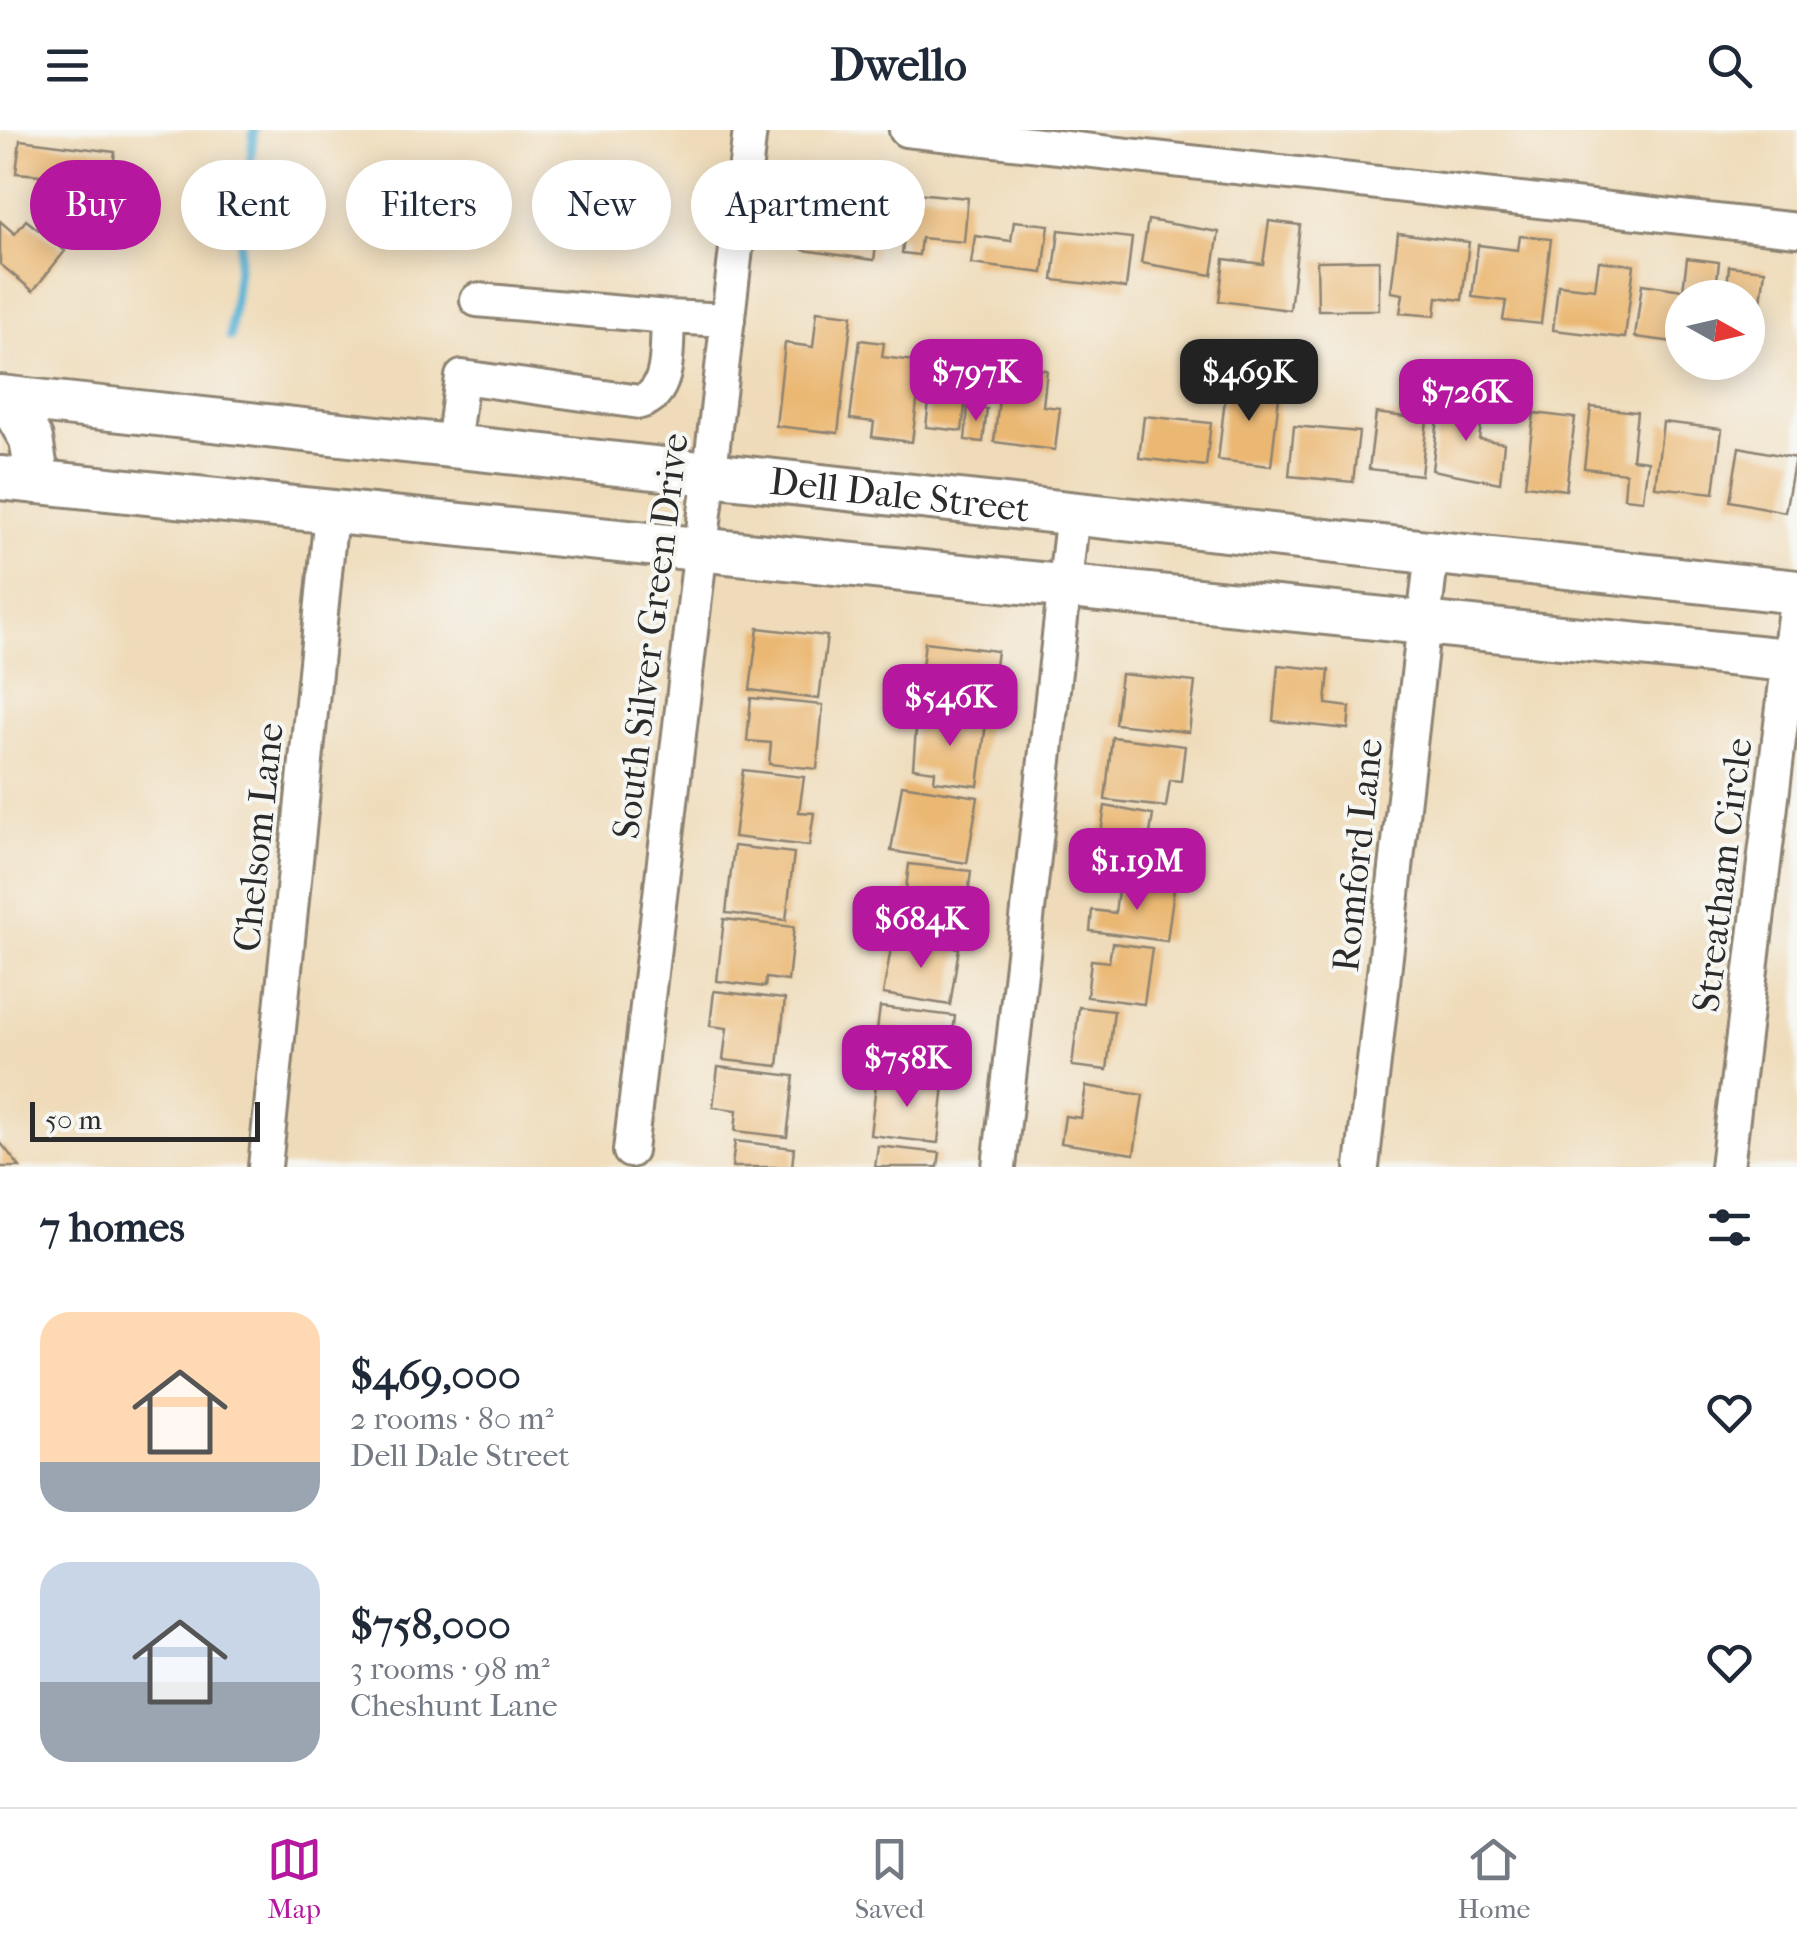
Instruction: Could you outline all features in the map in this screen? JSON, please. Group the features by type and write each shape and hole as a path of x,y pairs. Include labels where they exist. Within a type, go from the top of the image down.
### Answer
{"main road":[{"name":"Dell Dale Street","path":"4,397 1797,592"},
{"path":"4,397 31,439 19,480"},
{"name":"Dell Dale Street","path":"19,480 1793,660"}],"street":[{"name":"South Silver Green Drive","path":"630,1151 750,130"},
{"path":"906,130 1797,230"},
{"path":"477,300 728,320"},
{"path":"453,445 462,378 640,402 651,399 661,388 668,318"},
{"path":"999,1167 1073,512"},
{"name":"Chelsom Lane","path":"265,1167 331,514"},
{"name":"Romford Lane","path":"1362,1167 1432,552"},
{"name":"Streatham Circle","path":"1727,1167 1793,660 1797,592"}],"building":[{"path":"20,140 115,152 114,160 30,160 30,174 16,173"},
{"path":"925,194 968,198 964,242 925,238"},
{"path":"26,220 30,223 30,250 65,251 33,291 0,264 0,221 15,234"},
{"path":"1148,220 1219,232 1212,275 1141,263"},
{"path":"1014,221 1049,225 1043,273 971,264 975,236 1011,241"},
{"path":"1269,221 1300,225 1290,310 1219,301 1224,259 1263,264"},
{"path":"1059,230 1132,238 1126,288 1053,280"},
{"path":"1398,233 1469,242 1462,300 1437,297 1435,316 1400,313 1403,294 1391,292"},
{"path":"1520,236 1551,239 1541,324 1503,320 1506,301 1472,297 1478,245 1518,250"},
{"path":"803,250 875,250 874,260"},
{"path":"902,250 920,250 919,255"},
{"path":"1687,258 1719,262 1717,280 1684,280"},
{"path":"1379,260 1379,310 1318,310 1317,261"},
{"path":"1599,261 1634,265 1625,338 1553,330 1558,285 1595,289"},
{"path":"1729,266 1765,270 1764,280 1728,280"},
{"path":"1642,284 1665,287 1665,341 1635,337"},
{"path":"817,311 852,315 838,433 776,426 785,343 813,347"},
{"path":"860,340 884,343 882,357 922,362 912,442 872,437 874,422 850,419"},
{"path":"1003,365 1047,370 1043,406 1060,408 1055,450 994,442"},
{"path":"933,368 969,372 962,431 926,427"},
{"path":"1227,381 1280,388 1271,466 1218,460"},
{"path":"1440,401 1484,406 1479,439 1504,443 1500,483 1432,470"},
{"path":"968,407 987,409 983,442 965,440"},
{"path":"1591,407 1637,412 1632,459 1648,461 1643,500 1624,498 1626,473 1584,468"},
{"path":"1376,413 1427,420 1421,475 1369,469"},
{"path":"1534,413 1575,418 1566,490 1525,485"},
{"path":"1144,416 1211,423 1206,466 1139,458"},
{"path":"1663,422 1722,429 1714,493 1655,487"},
{"path":"1294,426 1359,432 1353,482 1289,476"},
{"path":"1739,447 1795,458 1785,512 1730,501"},
{"path":"758,628 827,636 819,699 750,690"},
{"path":"925,642 997,651 992,689 975,686 971,715 917,708"},
{"path":"1278,665 1329,670 1326,704 1350,707 1348,729 1273,721"},
{"path":"1121,674 1195,682 1189,732 1115,724"},
{"path":"751,698 823,705 817,769 769,764 771,743 747,741"},
{"path":"917,715 986,723 978,786 934,781 935,771 913,768"},
{"path":"1112,737 1185,746 1181,781 1170,780 1166,807 1105,800"},
{"path":"743,770 804,777 799,812 814,813 809,846 734,837"},
{"path":"902,785 978,797 967,863 891,851"},
{"path":"1105,806 1153,815 1143,877 1108,872 1112,848 1099,846"},
{"path":"734,846 794,853 786,920 726,913"},
{"path":"909,864 971,871 966,911 958,910 955,937 901,931"},
{"path":"1119,882 1174,889 1167,941 1090,931 1092,910 1115,913"},
{"path":"724,919 794,927 788,981 766,978 765,987 717,981"},
{"path":"893,937 959,948 950,1005 883,994"},
{"path":"1112,943 1152,948 1144,1004 1087,997 1091,960 1109,962"},
{"path":"714,991 785,999 778,1066 723,1060 727,1028 710,1026"},
{"path":"880,1007 955,1016 951,1053 926,1051 923,1073 857,1065 860,1036 876,1038"},
{"path":"1079,1007 1114,1011 1107,1070 1072,1066"},
{"path":"718,1067 794,1076 787,1137 735,1131 737,1110 713,1107"},
{"path":"877,1076 944,1084 938,1143 870,1135"},
{"path":"1086,1086 1143,1095 1134,1154 1061,1143 1065,1116 1081,1118"},
{"path":"735,1141 794,1148 792,1167 732,1167"},
{"path":"0,1142 20,1167 0,1167"},
{"path":"878,1146 940,1153 938,1167 875,1167"}],"waterway":[{"path":"230,337 254,130"}]}
